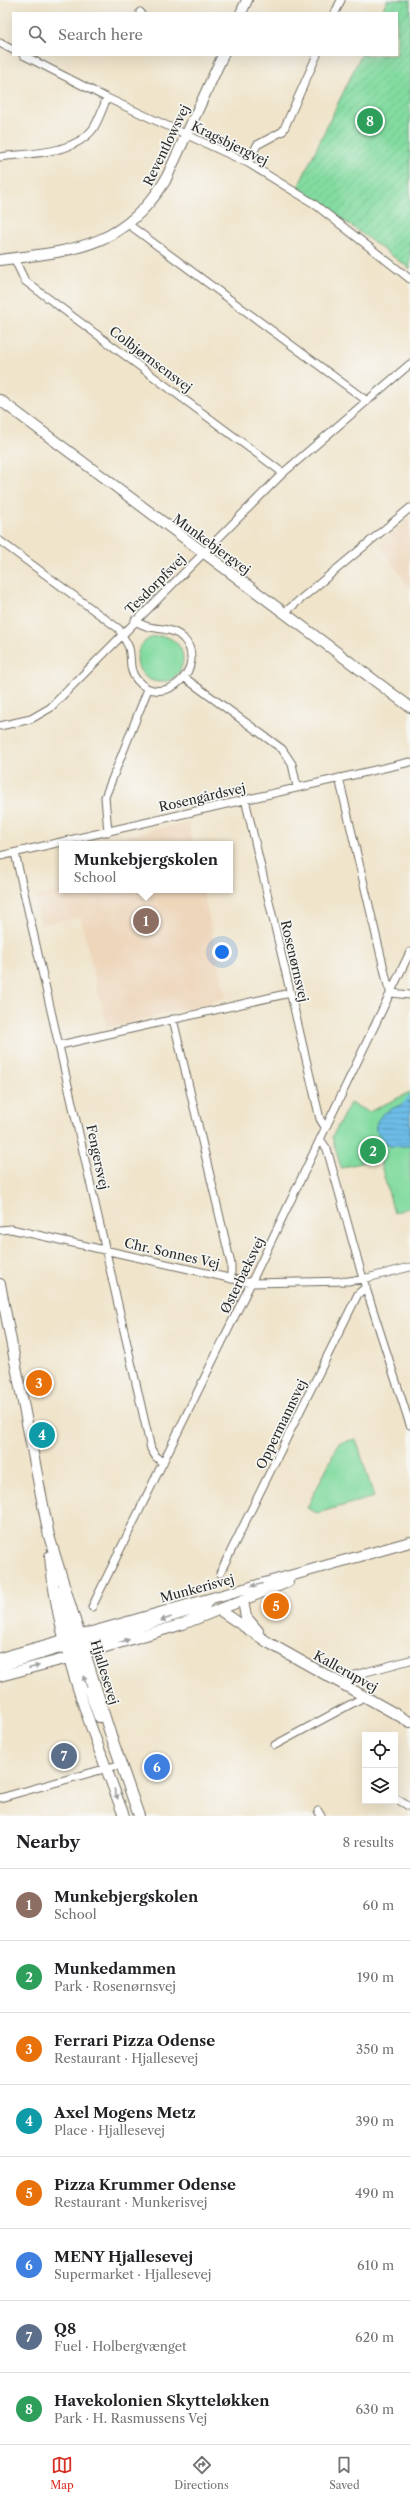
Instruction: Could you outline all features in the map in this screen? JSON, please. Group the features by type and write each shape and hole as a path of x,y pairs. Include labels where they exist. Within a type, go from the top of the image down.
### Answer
{"main road":[{"path":"242,12 247,0"},
{"name":"Reventlowsvej","path":"0,260 88,246 128,224 153,200 165,181 223,56"},
{"name":"Munkebjergvej","path":"0,400 202,554 284,612 410,707"},
{"name":"Hjallesevej","path":"0,1284 49,1536 74,1646 106,1768 124,1816"},
{"name":"Hjallesevej","path":"49,1536 54,1600 120,1759 139,1816"},
{"name":"Munkerisvej","path":"74,1646 213,1596 322,1569 410,1542"},
{"name":"Munkerisvej","path":"74,1646 221,1611 322,1569"},
{"name":"Kallerupvej","path":"243,1601 249,1622 269,1643"},
{"name":"Kallerupvej","path":"221,1611 269,1643 410,1722"},
{"path":"0,1658 74,1646"},
{"path":"0,1666 74,1646"},
{"path":"0,1676 74,1646"}],"street":[{"path":"335,12 341,0"},
{"path":"0,43 12,49"},
{"name":"Kragsbjergvej","path":"25,56 107,98 248,163 313,203 410,279"},
{"path":"248,163 256,145 283,131 317,56"},
{"path":"0,157 60,149 79,141 93,129 107,98"},
{"path":"128,224 367,401"},
{"name":"Colbjørnsensvej","path":"14,258 25,281 283,473"},
{"name":"Tesdorpfsvej","path":"0,724 31,719 50,708 121,634 283,473 410,364"},
{"path":"284,612 410,508"},
{"path":"0,542 119,629 129,647 132,673 136,680 148,689 164,690 180,683 185,678 191,661 189,648 183,638 169,630 149,628 135,620"},
{"path":"185,678 282,749 292,764 297,787"},
{"path":"108,832 105,797 148,689"},
{"name":"Rosengårdsvej","path":"68,841 410,762"},
{"path":"339,778 391,992 410,995"},
{"name":"Rosenørnsvej","path":"245,799 320,1118 325,1127"},
{"name":"Rosengårdsvej","path":"0,856 59,843"},
{"name":"Fengersvej","path":"15,853 152,1448 156,1457 163,1463"},
{"name":"Østerbæksvej","path":"92,1607 252,1283 325,1127 410,952"},
{"path":"60,1045 290,993"},
{"path":"173,1019 231,1264 231,1279"},
{"path":"320,1139 327,1149 365,1283 410,1425"},
{"name":"Chr. Sonnes Vej","path":"0,1230 10,1229 252,1283 365,1283 410,1267"},
{"name":"Oppermannsvej","path":"220,1573 358,1294 365,1283"},
{"path":"342,1685 355,1675 410,1660"},
{"path":"274,1745 364,1696"},
{"path":"0,1798 106,1768 120,1759"},
{"path":"398,1800 410,1807"}],"shaded area":[{"path":"410,518 410,589 381,547 383,540"},
{"path":"188,822 192,841 104,841"},
{"path":"59,891 59,893 204,893 226,998 107,1028 80,917 40,925 35,897"}],"green space":[{"path":"387,0 410,0 410,269 298,187 361,56 398,56 398,12 381,12"},
{"path":"160,636 173,640 179,646 183,659 179,672 173,678 160,682 147,678 141,672 137,659 141,646 147,640"},
{"path":"410,1092 410,1207 394,1213 379,1158 341,1168 332,1137 350,1103 369,1112"},
{"path":"356,1439 374,1497 317,1513 307,1508 339,1443"}],"water":[{"path":"410,1101 410,1146 389,1146 376,1131 378,1120 382,1115 393,1108"}],"waterway":[{"path":"404,1104 410,1096"}],"place":[{"name":"Havekolonien Skytteløkken","path":"370,121"},
{"name":"Munkebjergskolen","path":"146,921"},
{"name":"Munkedammen","path":"373,1151"},
{"name":"Ferrari Pizza Odense","path":"39,1383"},
{"name":"Axel Mogens Metz","path":"42,1435"},
{"name":"Pizza Krummer Odense","path":"276,1606"},
{"name":"Q8","path":"64,1756"},
{"name":"MENY Hjallesevej","path":"157,1767"}]}
